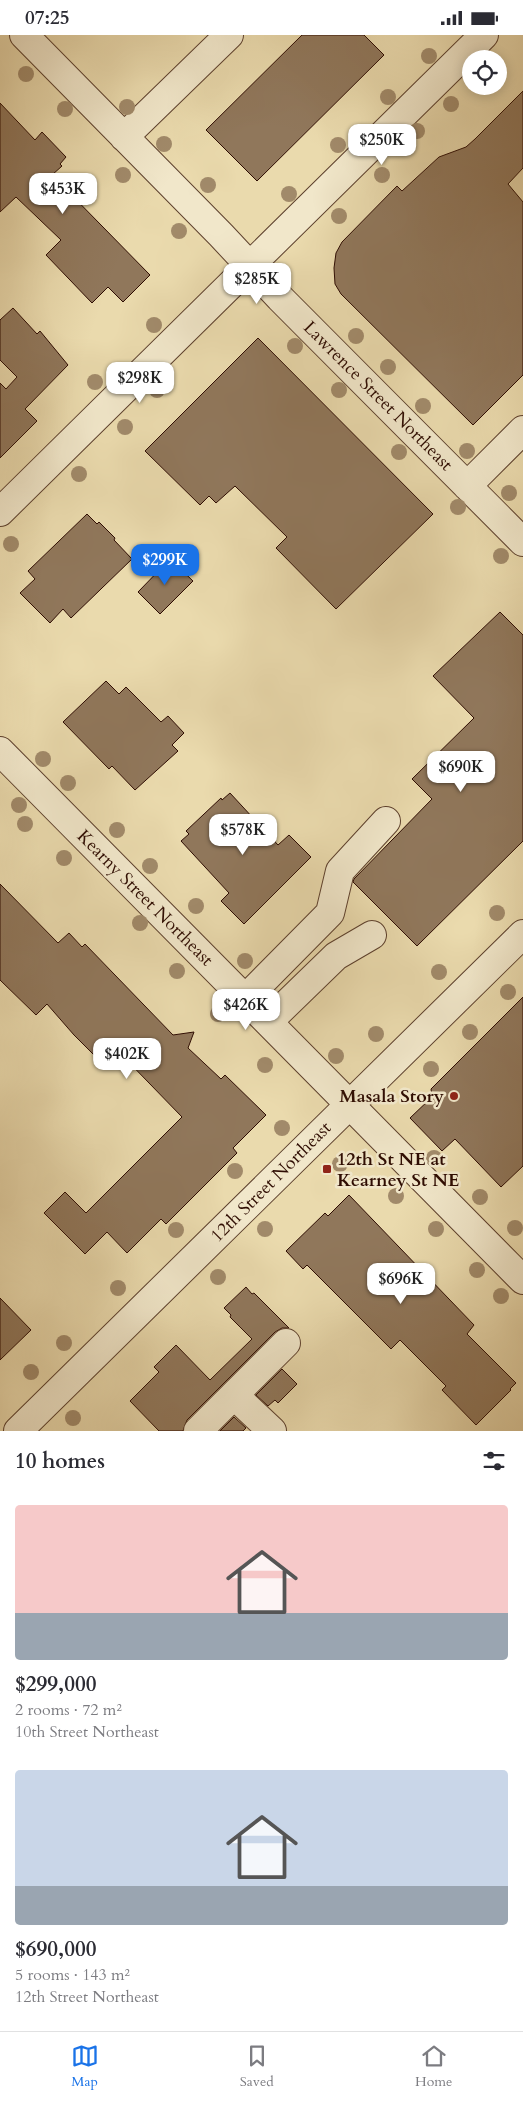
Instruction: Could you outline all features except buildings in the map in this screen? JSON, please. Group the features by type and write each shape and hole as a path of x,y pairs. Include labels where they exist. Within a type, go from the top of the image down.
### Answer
{"street":[{"name":"Lawrence Street Northeast","path":"24,35 221,235 250,267 522,539"},
{"path":"124,137 229,35"},
{"path":"0,512 484,35"},
{"path":"467,485 523,430"},
{"name":"Kearny Street Northeast","path":"0,751 523,1280"},
{"path":"244,999 330,913 340,871 386,821"},
{"name":"12th Street Northeast","path":"18,1431 523,934"},
{"path":"268,1022 336,956 372,935"},
{"path":"198,1431 286,1343"},
{"path":"234,1395 272,1431"}],"place":[{"name":"Masala Story","path":"454,1096"},
{"name":"12th St NE at Kearney St NE","path":"327,1169"}]}
